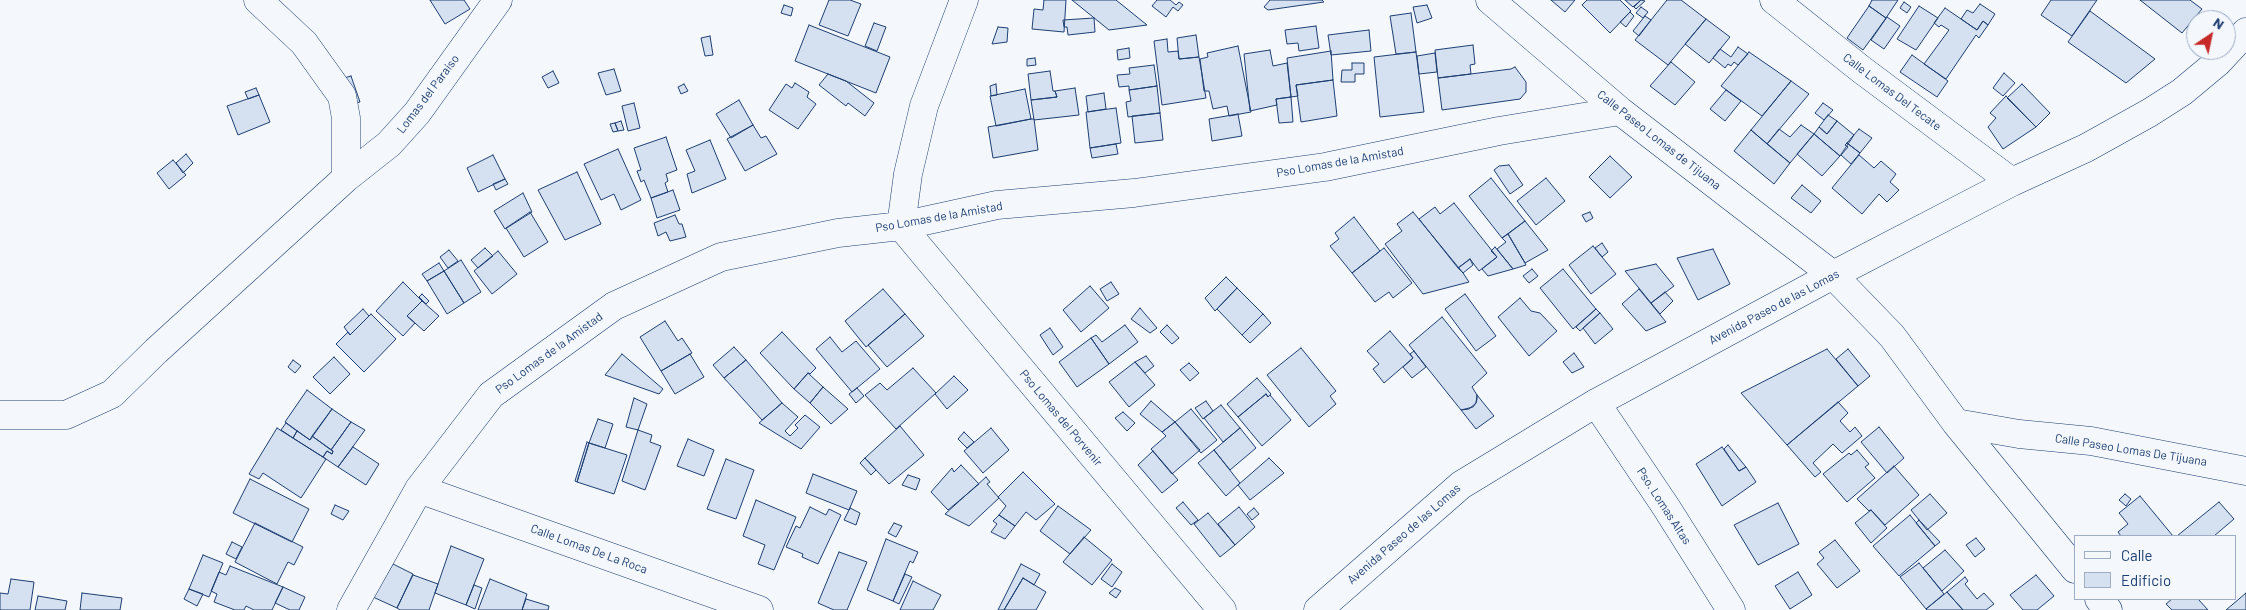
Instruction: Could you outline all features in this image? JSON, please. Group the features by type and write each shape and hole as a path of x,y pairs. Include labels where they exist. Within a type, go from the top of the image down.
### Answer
{"street":[{"path":"258,0 304,44 342,96 346,118 346,178"},
{"name":"Lomas del Paraiso","path":"0,415 66,415 112,394 156,351 346,178 389,144 416,113 498,0"},
{"path":"901,226 908,174 924,106 964,0"},
{"name":"Calle Paseo Lomas de Tijuana","path":"1490,0 1620,111 1833,275"},
{"name":"Calle Lomas Del Tecate","path":"1774,0 1862,70 2012,182"},
{"name":"Avenida Paseo de las Lomas","path":"1318,610 1461,485 1596,404 1833,275 2012,182 2086,148 2149,113 2182,92 2218,62 2246,32"},
{"name":"Pso Lomas de la Amistad","path":"351,610 419,489 491,395 614,306 721,257 838,232 901,226 996,205 1134,193 1325,167 1499,131 1620,111"},
{"name":"Pso Lomas del Porvenir","path":"901,226 1222,610"},
{"path":"1833,275 1892,336 1956,423 2074,568"},
{"name":"Pso. Lomas Altas","path":"1596,404 1666,507 1731,610"},
{"name":"Calle Paseo Lomas De Tijuana","path":"1956,423 2019,434 2092,441 2246,471"},
{"name":"Calle Lomas De La Roca","path":"419,489 758,610"},
{"path":"2100,600 2108,610"}],"building":[{"path":"430,0 464,0 470,9 445,24"},
{"path":"829,0 850,0 861,4 848,36 819,25"},
{"path":"1044,0 1066,0 1064,32 1032,29 1034,9 1043,10"},
{"path":"1072,0 1116,0 1147,25 1109,30"},
{"path":"1157,0 1170,0 1176,5 1179,2 1183,5 1178,11 1173,7 1166,17 1152,6"},
{"path":"1270,0 1322,0 1324,2 1268,10 1264,7"},
{"path":"1551,0 1575,0 1565,12"},
{"path":"1587,0 1620,0 1631,11 1610,33 1582,5"},
{"path":"1625,0 1641,0 1633,7"},
{"path":"1641,0 1645,1 1636,9 1634,7"},
{"path":"1667,0 1681,0 1706,19 1668,65 1635,40"},
{"path":"1872,0 1898,0 1886,18 1869,6"},
{"path":"2051,0 2097,0 2072,36 2041,15"},
{"path":"2140,0 2190,0 2202,9 2186,10 2186,28 2182,33"},
{"path":"1904,2 1911,7 1907,13 1900,8"},
{"path":"1980,4 1995,14 1988,25 1983,21 1977,30 1961,19 1967,10 1973,13"},
{"path":"784,5 793,8 791,16 781,13"},
{"path":"1427,5 1432,18 1417,23 1413,7"},
{"path":"1869,6 1886,18 1863,50 1847,38"},
{"path":"1919,6 1938,18 1916,50 1897,39"},
{"path":"1641,7 1648,12 1643,18 1636,13"},
{"path":"1945,8 1977,30 1983,21 1988,25 1979,38 1976,35 1946,79 1924,64 1949,30 1941,25 1939,27 1934,23"},
{"path":"2090,11 2155,59 2126,83 2068,42"},
{"path":"1630,12 1634,16 1626,27 1620,22"},
{"path":"1411,13 1416,52 1396,54 1390,16"},
{"path":"1645,16 1651,20 1639,36 1633,31"},
{"path":"1887,17 1900,26 1884,49 1871,40"},
{"path":"1094,18 1095,32 1068,35 1067,27 1064,27 1063,20"},
{"path":"1706,19 1730,37 1709,63 1685,44"},
{"path":"874,23 886,27 877,51 865,46"},
{"path":"809,25 890,57 876,93 795,61"},
{"path":"1316,26 1319,48 1299,51 1298,43 1287,44 1285,30"},
{"path":"998,27 1008,28 1007,42 992,44"},
{"path":"1369,30 1371,51 1331,55 1328,35"},
{"path":"1196,35 1199,57 1179,59 1177,38"},
{"path":"710,36 713,55 705,56 701,38"},
{"path":"1167,39 1168,52 1178,51 1179,59 1199,57 1206,98 1162,105 1154,41"},
{"path":"1473,45 1475,64 1470,65 1471,74 1438,78 1435,50"},
{"path":"1238,46 1251,112 1229,116 1227,106 1213,109 1209,91 1204,91 1200,59 1208,57 1207,53"},
{"path":"1738,47 1748,54 1738,65 1734,62 1731,66 1728,64 1725,68 1713,58 1720,49 1731,57"},
{"path":"1129,48 1130,58 1118,60 1117,50"},
{"path":"1270,50 1273,66 1287,63 1291,97 1276,99 1277,105 1250,111 1244,54"},
{"path":"1331,51 1333,80 1296,85 1298,96 1291,97 1287,58"},
{"path":"1416,52 1424,112 1380,117 1374,57"},
{"path":"1749,52 1791,81 1762,116 1721,86"},
{"path":"1435,53 1437,72 1419,74 1417,56"},
{"path":"1912,55 1948,81 1937,97 1900,72"},
{"path":"1035,58 1036,65 1027,66 1027,59"},
{"path":"1671,62 1695,82 1675,105 1650,86"},
{"path":"1352,63 1364,63 1364,74 1355,74 1355,82 1341,82 1342,70 1352,70"},
{"path":"1154,65 1157,86 1129,90 1129,86 1119,87 1117,75 1130,74 1129,68"},
{"path":"1515,67 1526,82 1526,92 1520,99 1442,110 1438,78"},
{"path":"614,69 621,91 606,95 598,73"},
{"path":"553,71 559,83 548,88 542,77"},
{"path":"1050,71 1053,91 1055,91 1057,97 1031,100 1028,74"},
{"path":"2004,73 2015,83 2003,96 1993,88"},
{"path":"828,74 846,81 874,103 865,116 848,103 846,106 819,85"},
{"path":"351,76 360,102 342,106 334,81"},
{"path":"1333,80 1337,116 1301,122 1296,85"},
{"path":"1791,81 1809,94 1767,144 1751,130"},
{"path":"795,83 809,92 807,97 816,104 798,129 769,110 786,84 792,88"},
{"path":"684,84 688,91 681,94 678,87"},
{"path":"996,84 997,95 991,96 990,86"},
{"path":"2022,84 2050,113 2036,127 2007,98"},
{"path":"1157,86 1160,113 1128,117 1126,102 1131,101 1129,90"},
{"path":"256,88 259,95 248,99 245,92"},
{"path":"1075,88 1079,115 1034,120 1031,100 1057,97 1055,91"},
{"path":"1025,89 1031,119 996,126 990,96"},
{"path":"1726,90 1741,101 1725,121 1710,109"},
{"path":"1104,93 1106,109 1088,112 1086,96"},
{"path":"259,95 270,122 238,135 227,106"},
{"path":"2006,96 2036,127 2003,149 1988,127 1996,118 1990,113"},
{"path":"1291,97 1293,122 1279,123 1276,99"},
{"path":"739,100 753,125 731,138 716,114"},
{"path":"634,103 640,128 628,131 622,106"},
{"path":"1823,103 1833,110 1824,120 1815,113"},
{"path":"1116,108 1121,143 1090,148 1086,112"},
{"path":"1160,113 1163,140 1135,143 1132,116"},
{"path":"1238,114 1242,136 1212,141 1209,119"},
{"path":"1828,115 1837,121 1827,134 1819,127"},
{"path":"1034,119 1038,150 993,158 988,127"},
{"path":"621,121 624,130 618,131 615,123"},
{"path":"1837,121 1854,135 1840,156 1814,134 1819,127 1827,134"},
{"path":"615,123 618,131 613,132 610,124"},
{"path":"753,125 761,138 766,136 777,154 745,171 727,139"},
{"path":"1801,125 1814,134 1790,163 1767,144 1779,129 1790,137"},
{"path":"1859,129 1872,138 1860,153 1847,143"},
{"path":"1751,130 1790,163 1774,184 1734,151"},
{"path":"1814,134 1840,156 1822,176 1797,154"},
{"path":"666,137 677,170 666,174 668,181 665,183 668,192 651,198 644,180 641,182 637,171 641,170 634,148"},
{"path":"710,140 726,179 692,193 687,174 695,171 686,150"},
{"path":"1847,143 1860,153 1851,164 1841,155 1848,147 1845,145"},
{"path":"1116,144 1118,154 1092,158 1090,148"},
{"path":"618,149 641,200 621,210 614,194 601,200 584,164"},
{"path":"186,154 193,163 183,173 176,163"},
{"path":"493,155 505,179 478,192 467,168"},
{"path":"1859,155 1874,168 1881,161 1896,174 1890,182 1899,190 1887,202 1879,194 1862,214 1832,188"},
{"path":"1610,156 1632,177 1610,198 1589,177"},
{"path":"173,160 186,175 169,189 157,173"},
{"path":"1509,165 1523,185 1510,194 1494,170 1499,166"},
{"path":"577,172 601,224 565,240 538,190"},
{"path":"1491,178 1525,221 1502,238 1469,196"},
{"path":"1546,178 1565,201 1536,225 1517,201"},
{"path":"505,179 508,184 496,190 493,184"},
{"path":"1802,185 1821,201 1811,213 1791,198"},
{"path":"673,190 680,210 657,218 651,198"},
{"path":"523,193 532,212 505,229 494,211"},
{"path":"1454,203 1497,257 1479,271 1470,259 1458,268 1419,219 1435,207 1440,214"},
{"path":"530,212 548,242 524,257 506,228"},
{"path":"1413,212 1469,282 1423,294 1385,244 1402,231 1397,224"},
{"path":"1590,212 1593,218 1586,222 1582,215"},
{"path":"675,215 679,224 682,224 686,237 670,241 666,232 658,236 654,223"},
{"path":"1354,217 1380,251 1352,273 1330,246 1339,239 1335,233"},
{"path":"1525,221 1548,250 1525,263 1508,234"},
{"path":"1508,234 1526,265 1513,269 1497,249 1506,242 1502,238"},
{"path":"1602,243 1608,252 1602,257 1595,248"},
{"path":"1593,246 1616,274 1591,294 1569,265"},
{"path":"1495,247 1513,269 1488,276 1482,269 1497,257 1491,251"},
{"path":"485,248 493,256 478,268 471,260"},
{"path":"1384,248 1412,283 1393,298 1389,292 1375,302 1352,273"},
{"path":"1713,249 1730,284 1698,300 1677,258"},
{"path":"449,250 458,261 448,268 440,257"},
{"path":"498,251 517,274 492,294 474,271"},
{"path":"1470,259 1473,265 1463,273 1458,268"},
{"path":"461,260 481,292 464,303 444,271"},
{"path":"439,263 444,271 427,281 422,274"},
{"path":"1656,264 1674,286 1651,303 1625,271"},
{"path":"1532,269 1538,276 1529,283 1523,276"},
{"path":"1563,269 1596,309 1573,329 1540,288"},
{"path":"444,271 464,303 447,314 427,281"},
{"path":"1226,277 1237,288 1215,311 1205,298"},
{"path":"403,282 422,301 407,316 415,323 403,336 376,311"},
{"path":"1111,282 1119,294 1107,301 1100,289"},
{"path":"1090,286 1109,308 1081,332 1063,310"},
{"path":"1237,288 1263,314 1242,335 1217,309"},
{"path":"883,289 905,314 866,347 845,321"},
{"path":"1639,289 1666,322 1646,331 1622,304"},
{"path":"1665,292 1673,301 1660,314 1651,303"},
{"path":"422,294 429,301 426,304 419,297"},
{"path":"1465,294 1496,336 1476,351 1445,309"},
{"path":"1520,298 1531,311 1540,313 1557,331 1529,356 1498,317"},
{"path":"422,301 439,316 424,331 407,316"},
{"path":"1140,308 1157,328 1150,333 1131,319"},
{"path":"363,309 369,316 350,335 344,327"},
{"path":"1596,309 1600,313 1580,331 1576,327"},
{"path":"1600,313 1613,329 1595,344 1583,328"},
{"path":"371,314 396,339 364,372 336,344 348,332 350,335"},
{"path":"905,314 924,336 887,367 868,345"},
{"path":"1263,314 1271,323 1250,343 1242,335"},
{"path":"1442,317 1487,373 1472,387 1477,395 1477,399 1476,403 1469,409 1461,410 1409,345"},
{"path":"665,321 678,341 682,338 692,353 661,371 640,337"},
{"path":"1125,325 1138,342 1109,364 1091,338 1096,335 1102,342"},
{"path":"1167,325 1179,338 1172,344 1160,332"},
{"path":"1050,328 1063,347 1053,355 1040,335"},
{"path":"1390,331 1413,358 1384,383 1373,369 1379,364 1367,351"},
{"path":"782,332 816,368 810,374 808,373 794,389 760,353"},
{"path":"830,337 842,352 856,341 880,369 852,392 816,349"},
{"path":"1091,338 1109,364 1077,387 1059,362"},
{"path":"734,347 746,360 724,378 713,365"},
{"path":"1301,348 1336,391 1330,396 1336,404 1309,427 1267,375"},
{"path":"1827,349 1858,386 1787,445 1741,393"},
{"path":"1848,349 1870,376 1858,386 1836,359"},
{"path":"1414,351 1426,367 1412,378 1403,367 1413,358 1410,354"},
{"path":"1574,353 1584,367 1572,373 1563,362"},
{"path":"622,354 663,389 659,394 605,375"},
{"path":"690,354 704,377 675,394 661,371"},
{"path":"1146,356 1154,366 1145,373 1135,362"},
{"path":"334,357 350,374 330,394 313,377"},
{"path":"293,360 301,366 295,373 288,367"},
{"path":"746,360 782,403 762,420 724,378"},
{"path":"1135,362 1155,385 1129,407 1109,382"},
{"path":"1189,363 1199,373 1190,381 1180,370"},
{"path":"913,368 936,393 896,429 865,395 880,383 887,390"},
{"path":"808,373 823,387 810,403 794,389"},
{"path":"954,376 968,390 947,409 935,394"},
{"path":"1257,378 1271,394 1268,397 1266,394 1238,417 1227,404"},
{"path":"823,387 848,409 831,424 810,403"},
{"path":"857,388 864,396 856,403 849,394"},
{"path":"307,390 332,409 310,440 285,422"},
{"path":"1266,394 1268,397 1270,395 1291,420 1262,446 1238,417"},
{"path":"1477,395 1494,416 1476,429 1461,410 1473,407 1476,403"},
{"path":"634,398 647,404 638,430 626,427"},
{"path":"1151,401 1175,422 1162,432 1140,414"},
{"path":"1206,401 1213,411 1203,419 1195,408"},
{"path":"1838,402 1848,413 1840,421 1850,432 1855,427 1862,436 1842,453 1833,444 1813,463 1821,472 1815,477 1787,445"},
{"path":"782,403 798,417 785,431 790,436 798,428 795,425 805,415 820,427 801,449 759,423"},
{"path":"1221,405 1240,428 1223,442 1204,418"},
{"path":"332,409 351,422 331,450 312,436"},
{"path":"1191,409 1217,440 1201,453 1175,422"},
{"path":"1123,412 1135,423 1127,431 1115,418"},
{"path":"598,419 613,424 605,448 589,443"},
{"path":"351,422 365,430 338,467 323,457 327,451 332,454 333,451 331,450"},
{"path":"1175,422 1200,450 1172,474 1151,449 1166,436 1162,432"},
{"path":"286,423 297,431 293,438 281,430"},
{"path":"900,426 924,455 889,484 865,458"},
{"path":"1879,427 1904,458 1887,473 1861,442"},
{"path":"277,428 326,459 301,498 263,473 259,479 249,474"},
{"path":"991,428 1009,450 983,473 964,451"},
{"path":"1240,428 1256,448 1230,470 1214,450"},
{"path":"638,430 652,435 650,442 661,446 645,490 622,481"},
{"path":"297,431 310,440 312,436 333,451 332,454 327,451 323,457 293,438"},
{"path":"964,432 974,442 967,448 958,439"},
{"path":"688,439 714,450 704,476 677,466"},
{"path":"587,442 589,443 577,482 575,481"},
{"path":"589,443 627,455 614,494 577,482"},
{"path":"1728,445 1746,467 1739,471 1724,449"},
{"path":"353,447 379,464 366,485 338,467"},
{"path":"1722,447 1739,471 1746,467 1756,482 1722,506 1696,464"},
{"path":"1214,450 1240,483 1226,496 1198,463"},
{"path":"1857,450 1869,464 1865,467 1875,478 1847,502 1823,474 1849,453 1851,455"},
{"path":"1153,451 1178,480 1162,493 1138,465"},
{"path":"865,458 876,470 871,475 860,463"},
{"path":"1269,458 1284,473 1250,500 1238,485"},
{"path":"726,459 754,470 736,519 707,509"},
{"path":"961,465 979,484 948,510 931,492 952,468 954,472"},
{"path":"1894,466 1919,495 1885,525 1857,499"},
{"path":"1023,472 1055,504 1036,520 1026,512 1015,526 999,515 1006,506 998,497"},
{"path":"813,474 857,491 849,510 806,493"},
{"path":"908,475 920,479 916,490 902,485"},
{"path":"986,477 990,482 987,484 999,498 969,526 945,514"},
{"path":"250,479 309,509 292,542 233,513"},
{"path":"1930,494 1947,513 1927,530 1911,510"},
{"path":"2125,494 2131,499 2126,506 2119,500"},
{"path":"2140,496 2172,535 2120,535 2118,532 2128,524 2119,513"},
{"path":"756,500 796,517 774,570 758,564 765,545 743,536"},
{"path":"1183,502 1198,520 1191,525 1176,508"},
{"path":"2219,502 2234,519 2215,535 2178,535"},
{"path":"1778,503 1799,544 1758,565 1734,525"},
{"path":"335,505 349,511 343,520 331,514"},
{"path":"1058,506 1091,530 1070,554 1040,531"},
{"path":"810,507 826,515 829,509 841,515 818,564 802,557 803,554 786,547 796,526 800,528"},
{"path":"1239,507 1255,527 1235,545 1218,524"},
{"path":"850,508 860,513 856,525 844,520"},
{"path":"1254,508 1259,514 1252,520 1247,514"},
{"path":"1871,510 1887,528 1871,543 1855,523"},
{"path":"1208,513 1235,545 1220,557 1194,524"},
{"path":"999,515 1015,526 1005,539 991,532 997,524 993,521"},
{"path":"1910,515 1935,546 1899,576 1873,546"},
{"path":"1919,520 1940,542 1935,546 1916,523"},
{"path":"255,523 303,547 294,565 288,562 277,584 235,562"},
{"path":"894,523 902,526 896,537 888,533"},
{"path":"1084,537 1112,560 1092,585 1063,562"},
{"path":"1976,538 1985,549 1975,557 1966,545"},
{"path":"886,539 918,552 913,563 910,561 893,601 867,590"},
{"path":"1835,540 1860,571 1837,588 1817,564 1824,558 1819,552"},
{"path":"232,542 242,547 236,559 226,554"},
{"path":"451,546 484,559 466,605 435,593"},
{"path":"1945,550 1964,571 1942,591 1923,568"},
{"path":"839,552 867,562 847,610 834,610 818,603"},
{"path":"203,555 223,563 209,597 189,589"},
{"path":"1919,563 1944,594 1926,609 1900,577"},
{"path":"393,564 413,574 397,608 373,597"},
{"path":"1021,564 1040,574 1034,585 1023,578 1004,610 998,610"},
{"path":"1112,564 1122,572 1112,587 1101,579"},
{"path":"230,566 283,587 272,610 254,610 246,606 244,610 235,610 214,602 217,594 211,591 219,572 226,575"},
{"path":"1798,572 1812,595 1790,609 1775,586"},
{"path":"905,574 912,577 899,604 893,601"},
{"path":"413,575 438,584 429,610 400,610 397,608"},
{"path":"2036,575 2054,596 2037,610 2023,610 2010,595"},
{"path":"1965,577 1968,581 1965,584 1977,599 1984,593 1994,604 1986,610 1963,610 1947,592"},
{"path":"1023,578 1046,592 1036,610 1004,610"},
{"path":"11,579 34,582 30,610 0,610 0,593 8,594"},
{"path":"490,579 527,594 522,610 478,610"},
{"path":"913,581 941,595 933,610 900,610"},
{"path":"474,585 482,588 475,609 466,605"},
{"path":"283,587 305,597 299,610 290,610 275,603"},
{"path":"1115,588 1121,591 1116,598 1109,593"},
{"path":"189,589 203,594 197,606 184,599"},
{"path":"1947,592 1963,610 1926,609"},
{"path":"82,593 122,598 120,610 80,610"},
{"path":"2246,593 2246,610 2226,610"},
{"path":"38,596 67,601 65,610 35,610"},
{"path":"526,599 549,606 548,610 522,610"},
{"path":"2171,600 2199,600 2208,610 2172,610 2166,604"}]}
